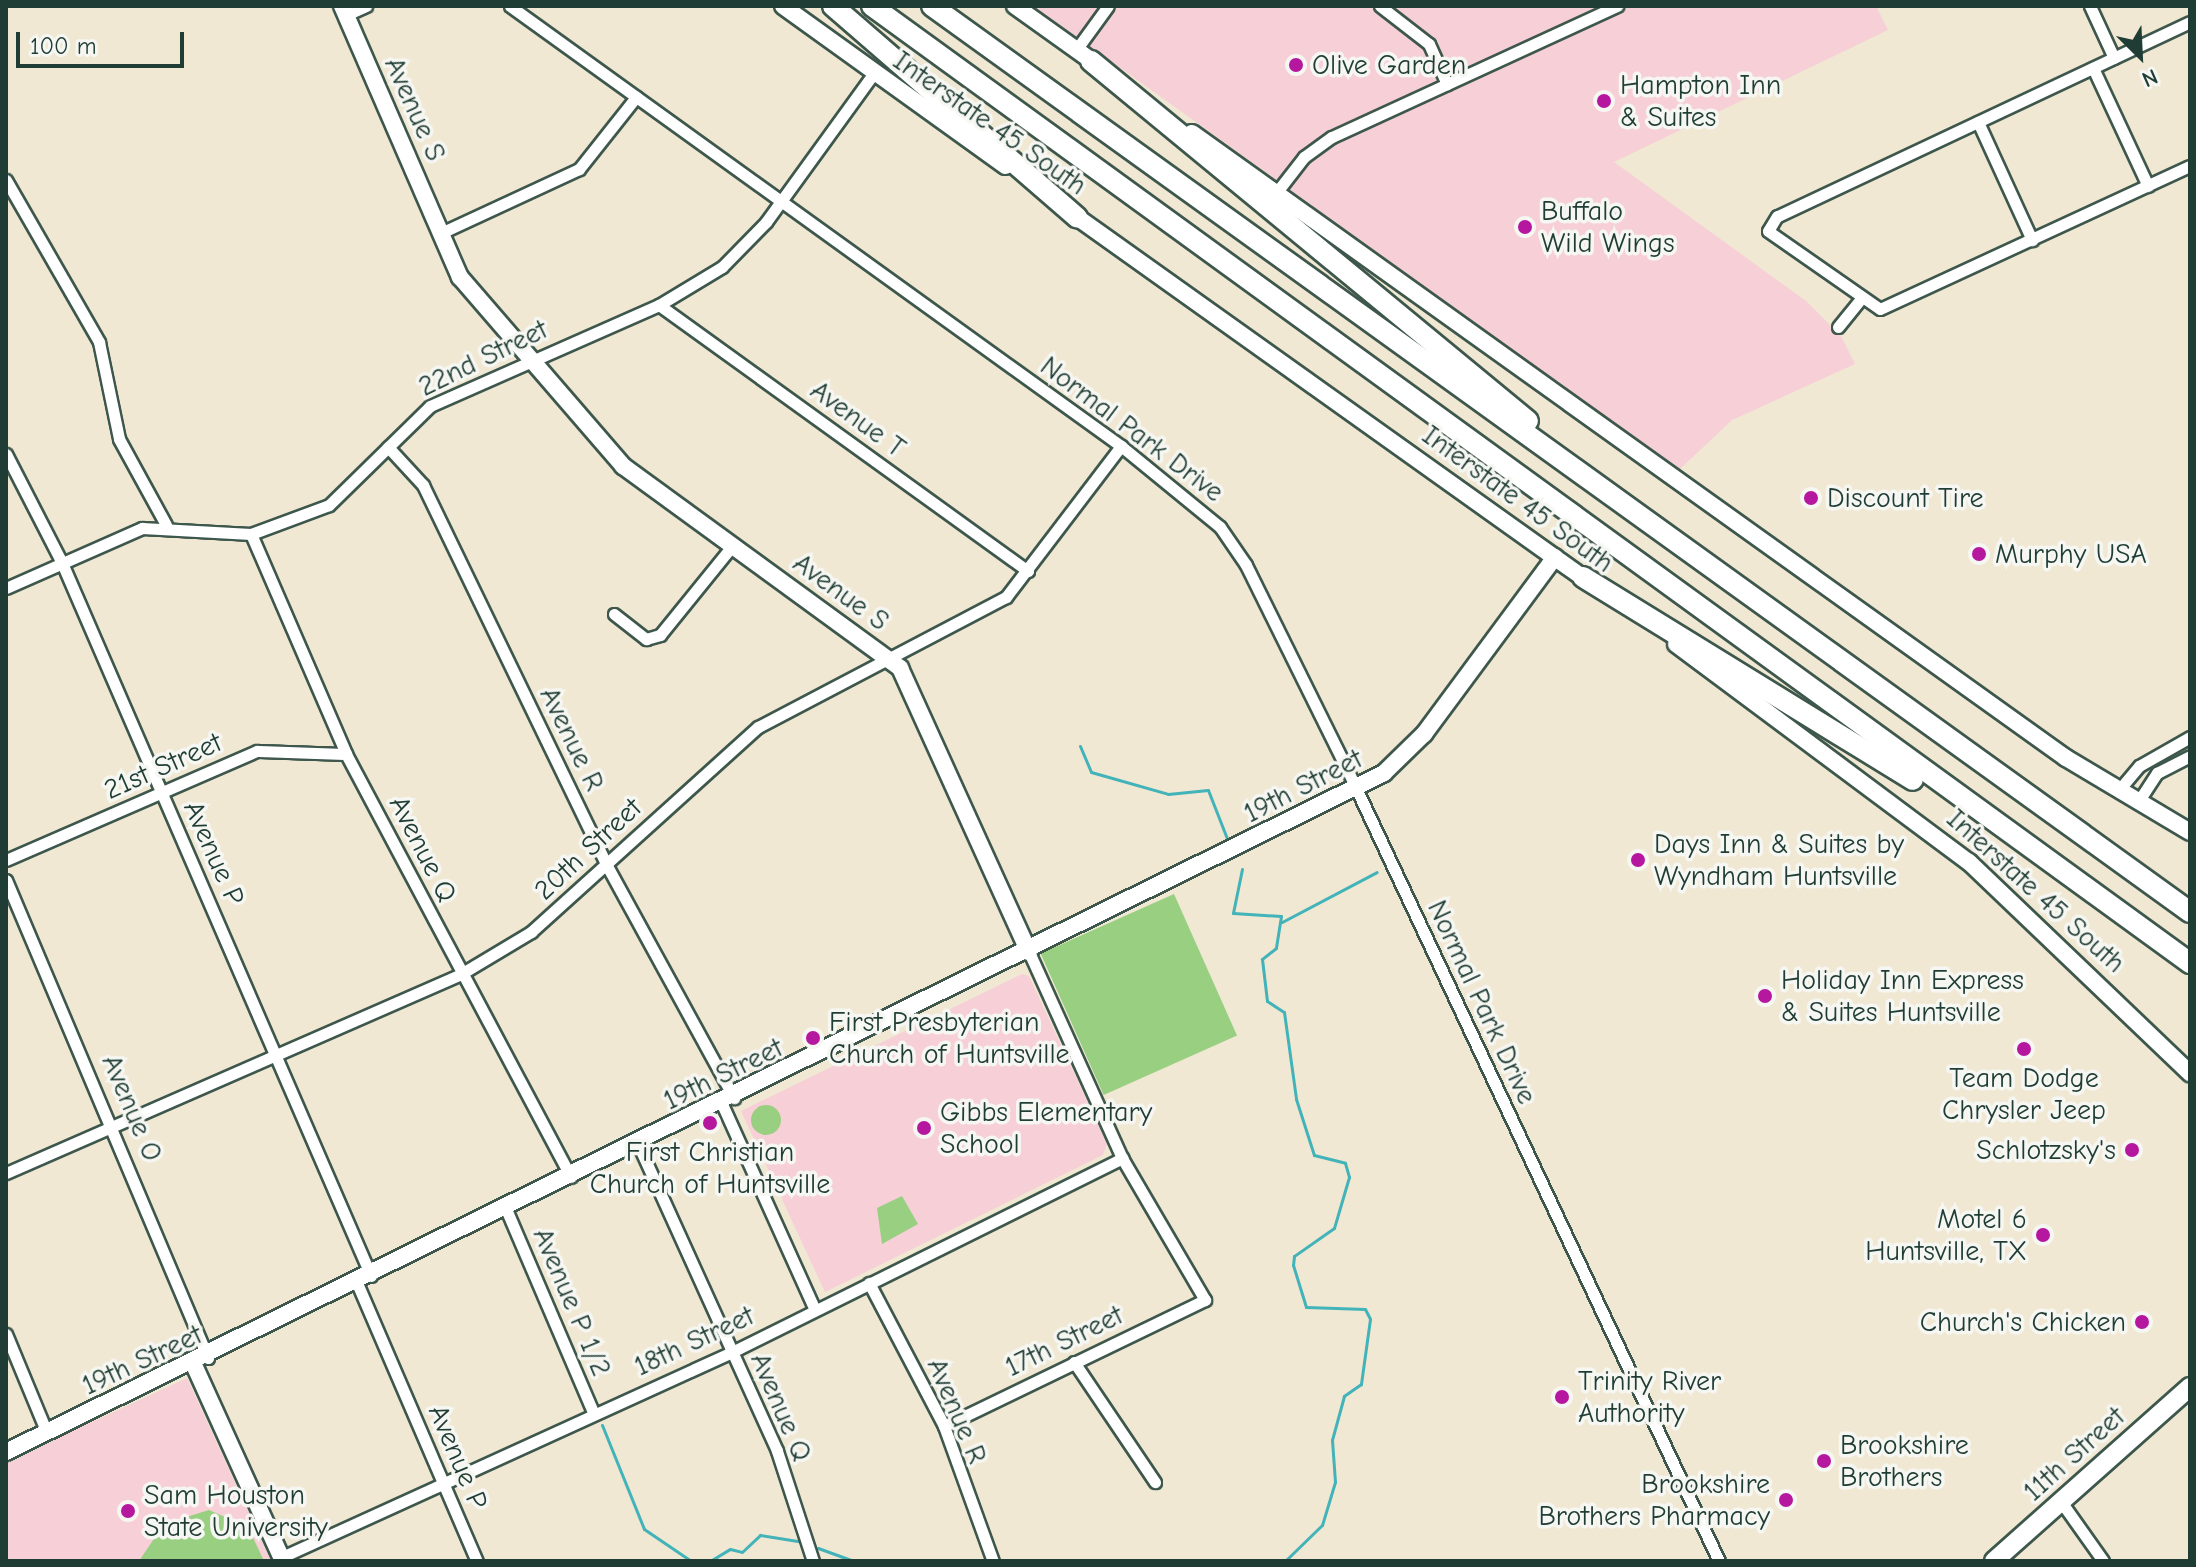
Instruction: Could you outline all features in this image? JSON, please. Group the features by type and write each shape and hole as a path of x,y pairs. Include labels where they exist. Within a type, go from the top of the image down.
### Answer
{"highway":[{"path":"833,6 1077,217"},
{"path":"872,6 2118,914"},
{"path":"932,6 2190,912"},
{"path":"1084,56 1614,498"},
{"path":"1583,577 1715,653 2190,963"}],"main road":[{"name":"Interstate 45 South","path":"783,6 1583,577 1932,831 2050,933 2190,1073"},
{"path":"1015,6 2118,791 2190,832"},
{"name":"Avenue S","path":"344,10 460,277 527,361 623,466 900,668 1029,952"},
{"name":"19th Street","path":"6,1452 201,1362 1356,788 1415,745 1555,557"},
{"name":"Avenue O","path":"201,1362 283,1559"},
{"name":"11th Street","path":"1994,1561 2190,1387"}],"street":[{"path":"344,10 366,6"},
{"name":"Normal Park Drive","path":"510,6 1121,446 1203,509 1233,544 1356,788 1719,1561"},
{"path":"1084,56 1108,6"},
{"path":"1380,6 1429,44 1447,84"},
{"path":"1276,193 1318,146 1617,6"},
{"path":"2090,6 2114,58"},
{"path":"2190,22 1769,223 1771,235 1859,301 1888,307 2190,166"},
{"path":"2093,68 2148,186"},
{"name":"22nd Street","path":"6,588 62,563 166,525 251,534 329,505 430,406 659,305 722,267 781,201 874,73"},
{"path":"441,233 579,169 636,97"},
{"path":"1978,122 2032,240"},
{"path":"6,180 99,342 119,439 166,525"},
{"path":"1838,327 1859,301"},
{"name":"Avenue T","path":"659,305 1028,571"},
{"name":"20th Street","path":"6,1173 275,1052 461,974 531,932 758,727 1006,597 1121,446"},
{"name":"Avenue R","path":"388,447 423,485 606,864 728,1101 815,1310"},
{"name":"Avenue P","path":"6,454 62,563 275,1052 443,1483 477,1561"},
{"name":"Avenue Q","path":"251,534 346,754 571,1177"},
{"path":"614,614 646,639 660,635 733,545"},
{"path":"2118,791 2139,766 2190,737"},
{"name":"21st Street","path":"6,860 257,751 346,754"},
{"path":"2138,802 2157,773 2190,756"},
{"name":"Avenue O","path":"6,880 111,1125 201,1362"},
{"name":"Avenue S","path":"1029,952 1122,1158 1205,1300"},
{"name":"Avenue Q","path":"638,1144 777,1451 813,1561"},
{"name":"18th Street","path":"283,1559 732,1352 1122,1158"},
{"name":"Avenue P 1/2","path":"506,1209 594,1414"},
{"name":"Avenue R","path":"869,1283 944,1426 993,1561"},
{"name":"17th Street","path":"944,1426 1205,1300"},
{"path":"6,1334 47,1433"},
{"path":"1074,1362 1155,1482"},
{"path":"2062,1503 2103,1561"}],"shaded area":[{"path":"1034,6 1876,6 1888,30 1614,162 1806,301 1841,336 1855,364 1732,420 1680,469"},
{"name":"Gibbs Elementary School","path":"1022,974 1029,976 1107,1144 1103,1155 825,1292 741,1111"},
{"name":"Sam Houston State University","path":"187,1378 271,1561 6,1561 6,1462"}],"green space":[{"path":"1174,894 1237,1036 1104,1095 1041,953"},
{"path":"766,1105 777,1109 781,1120 777,1131 766,1135 755,1131 751,1120 755,1109"},
{"path":"902,1196 918,1224 882,1244 877,1208"},
{"path":"209,1510 248,1527 264,1561 139,1561 164,1524"}],"waterway":[{"path":"1080,746 1091,772 1168,794 1208,790 1228,841"},
{"path":"1242,869 1233,913 1281,916 1276,948 1262,959 1267,1001 1284,1012 1296,1099 1314,1155 1345,1163 1349,1177 1334,1228 1294,1256 1293,1265 1306,1307 1365,1309 1370,1319 1361,1384 1344,1396 1332,1440 1335,1482 1322,1525 1285,1561"},
{"path":"1282,922 1377,872"},
{"path":"602,1425 644,1529 691,1561"},
{"path":"710,1561 730,1549 742,1552 760,1535 798,1541"},
{"path":"818,1548 854,1561"}],"place":[{"name":"Olive Garden","path":"1296,65"},
{"name":"Hampton Inn & Suites","path":"1604,101"},
{"name":"Buffalo Wild Wings","path":"1525,227"},
{"name":"Discount Tire","path":"1811,498"},
{"name":"Murphy USA","path":"1979,554"},
{"name":"Days Inn & Suites by Wyndham Huntsville","path":"1638,860"},
{"name":"Holiday Inn Express & Suites Huntsville","path":"1765,996"},
{"name":"First Presbyterian Church of Huntsville","path":"813,1038"},
{"name":"Team Dodge Chrysler Jeep","path":"2024,1049"},
{"name":"First Christian Church of Huntsville","path":"710,1123"},
{"name":"Gibbs Elementary School","path":"924,1128"},
{"name":"Schlotzsky's","path":"2132,1150"},
{"name":"Motel 6 Huntsville, TX","path":"2043,1235"},
{"name":"Church's Chicken","path":"2142,1322"},
{"name":"Trinity River Authority","path":"1562,1397"},
{"name":"Brookshire Brothers","path":"1824,1461"},
{"name":"Brookshire Brothers Pharmacy","path":"1786,1500"},
{"name":"Sam Houston State University","path":"128,1511"}]}
